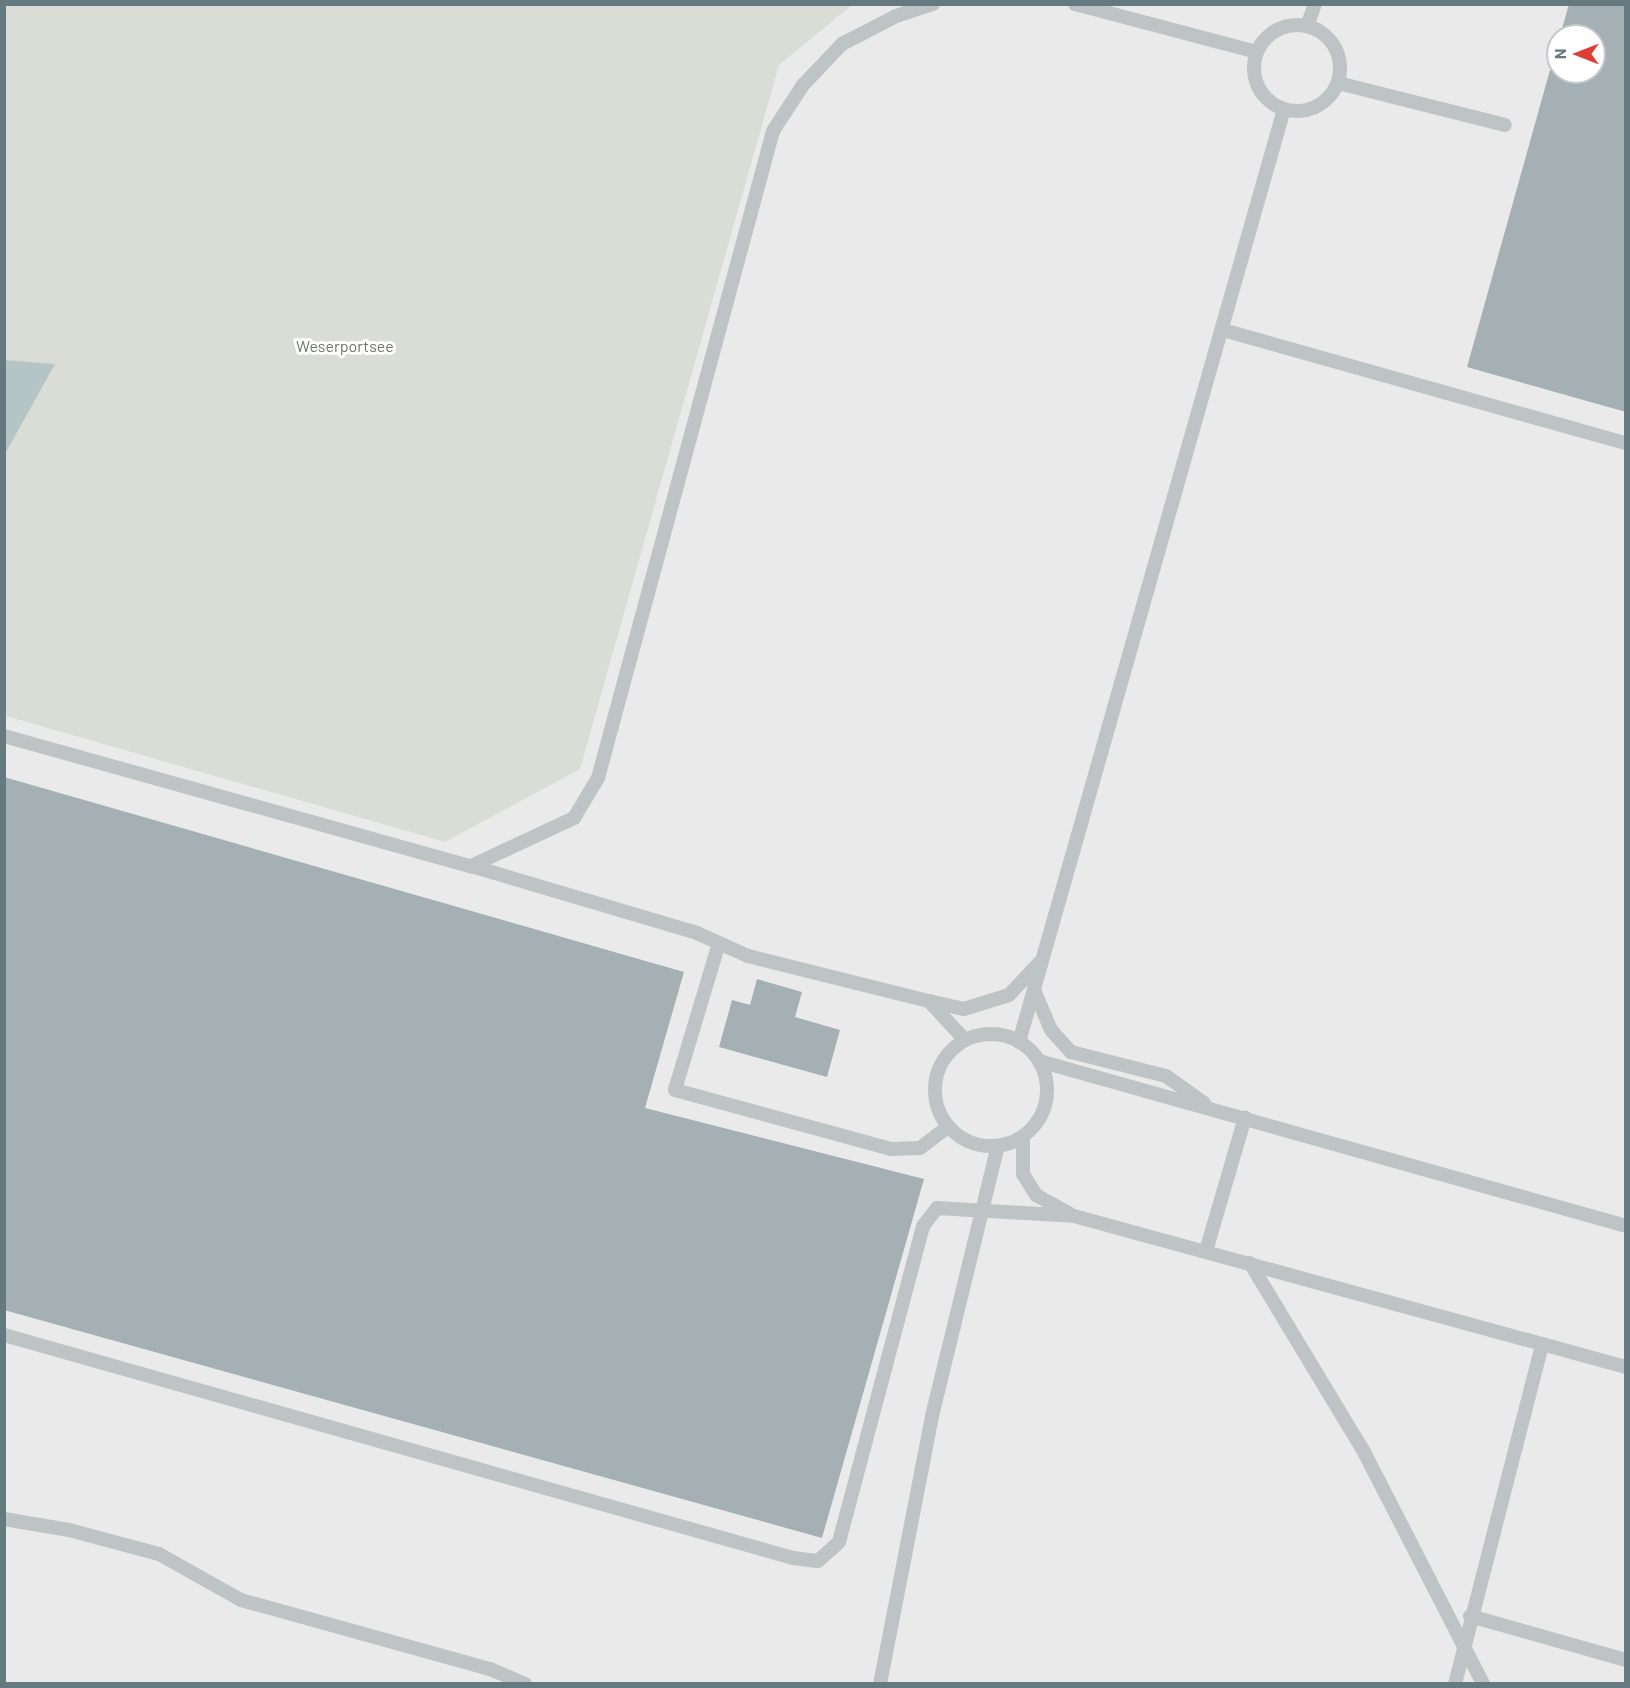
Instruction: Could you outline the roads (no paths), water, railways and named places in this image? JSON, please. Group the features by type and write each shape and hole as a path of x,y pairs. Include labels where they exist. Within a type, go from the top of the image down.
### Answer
{"lane":[{"path":"471,866 574,818 598,778 773,131 803,85 842,44 896,16 933,4"},
{"path":"1075,4 1257,52"},
{"path":"1307,26 1314,4"},
{"path":"1307,26 1331,42 1338,55 1338,83 1322,104 1303,110 1284,109 1262,92 1254,66 1257,52 1268,37 1283,28 1307,26"},
{"path":"1338,83 1504,125"},
{"path":"1020,1042 1284,109"},
{"path":"1223,330 1626,443"},
{"path":"4,736 471,866 718,943 748,956 964,1009 1009,995 1043,958"},
{"path":"718,943 675,1090 891,1149 920,1148 948,1127"},
{"path":"1034,990 1051,1030 1071,1052 1166,1077 1214,1109"},
{"path":"929,1001 965,1040"},
{"path":"1039,1061 1047,1094 1044,1111 1023,1137 998,1146 980,1146 948,1127 935,1096 936,1080 951,1051 965,1040 982,1035 1002,1035 1020,1042 1039,1061 1626,1226"},
{"path":"1206,1251 1245,1118"},
{"path":"1023,1137 1023,1174 1036,1195 1074,1216"},
{"path":"880,1683 932,1416 985,1208 998,1146"},
{"path":"4,1335 794,1558 818,1561 839,1542 923,1226 937,1208 985,1208 1074,1216 1626,1368"},
{"path":"1250,1263 1364,1452 1483,1683"},
{"path":"1455,1683 1470,1616 1542,1344"},
{"path":"4,1519 69,1530 159,1554 241,1600 490,1669 525,1683"},
{"path":"1470,1616 1626,1660"}],"park label":[{"name":"Weserportsee","path":"345,346"}]}
